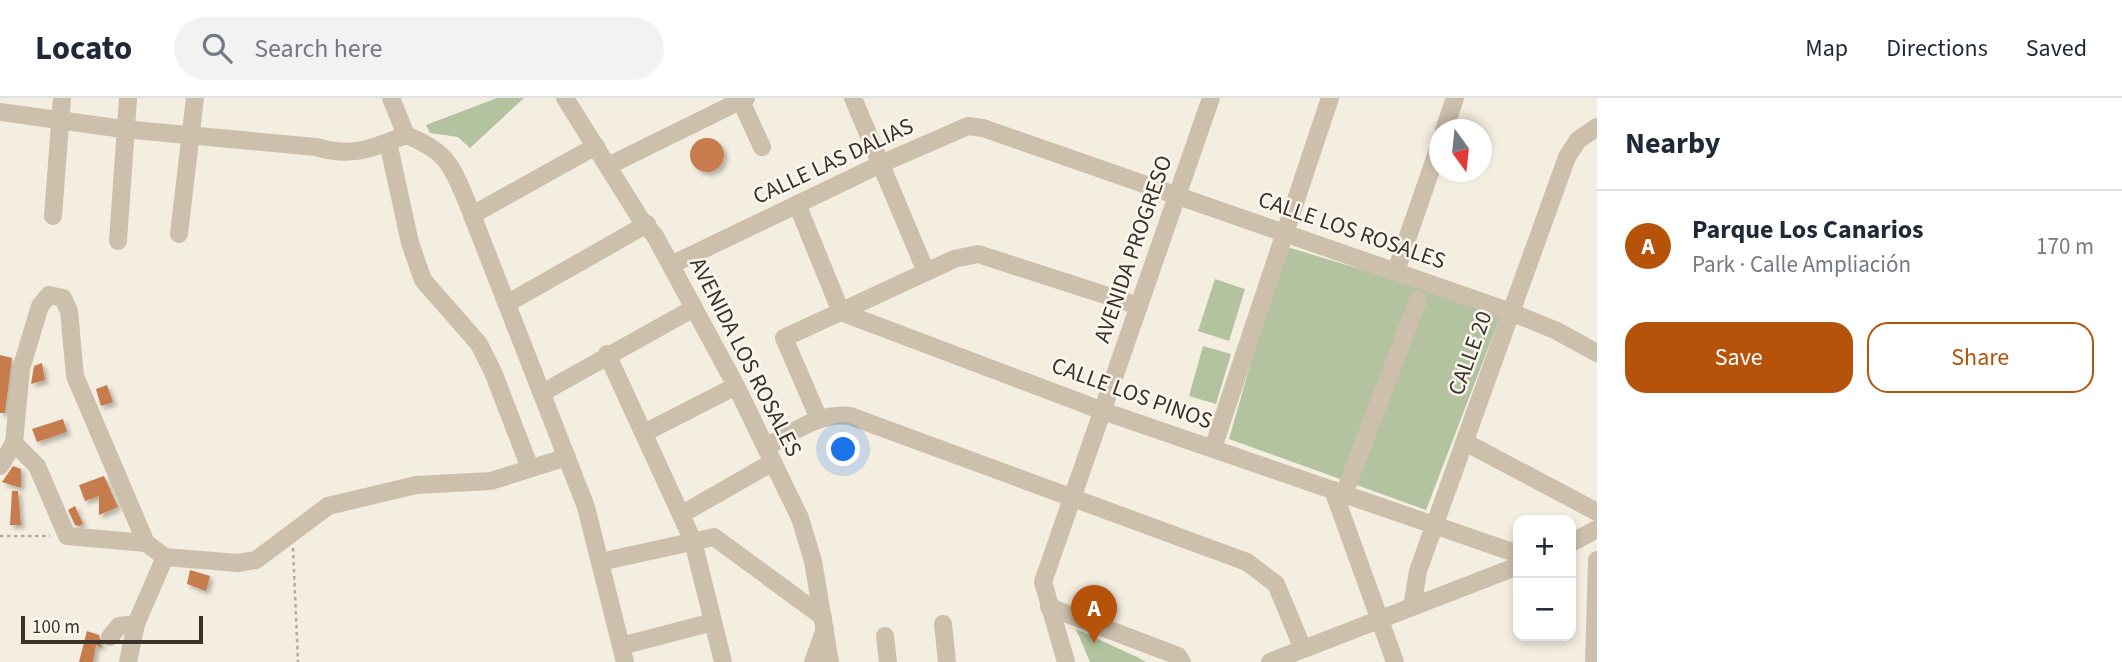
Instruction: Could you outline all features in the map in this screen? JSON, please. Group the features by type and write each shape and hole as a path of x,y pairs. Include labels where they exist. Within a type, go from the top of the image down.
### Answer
{"street":[{"path":"53,216 62,98"},
{"path":"118,241 123,129 128,98"},
{"path":"179,234 195,98"},
{"path":"391,98 406,135 431,146 451,163 586,507 623,654 713,622"},
{"name":"AVENIDA LOS ROSALES","path":"565,98 671,265 736,386 800,517 813,561 830,662"},
{"path":"853,98 883,163 926,272"},
{"name":"AVENIDA PROGRESO","path":"1066,662 1043,582 1211,98"},
{"path":"1213,448 1330,98"},
{"path":"1448,119 1455,98"},
{"path":"608,166 743,99 762,147"},
{"path":"0,112 60,118 123,129 316,147 339,154 375,148 406,135"},
{"name":"CALLE LAS DALIAS","path":"671,265 883,163 968,126 983,128 1178,195"},
{"name":"CALLE 20","path":"1412,607 1418,571 1567,157 1578,140 1597,127"},
{"path":"388,142 410,243 423,280 479,344 493,372 530,468"},
{"path":"472,215 596,146"},
{"path":"1396,271 1429,176"},
{"name":"CALLE LOS ROSALES","path":"1178,195 1511,312 1557,331 1597,353"},
{"path":"797,204 841,312"},
{"path":"508,303 647,225"},
{"path":"819,419 784,338 954,259 978,254 1139,306"},
{"path":"0,466 14,443 20,369 40,306 49,295 63,298 69,312 75,376 146,542 165,557 238,563 256,560 328,506 416,485 491,481 567,457"},
{"path":"1395,662 1338,492 1418,300"},
{"path":"542,393 607,354 694,308"},
{"name":"CALLE LOS PINOS","path":"841,312 1103,411 1513,552"},
{"path":"607,354 693,541 723,662"},
{"path":"644,433 736,386"},
{"path":"682,514 819,419 834,414 850,416 1247,562 1276,584 1303,649"},
{"path":"1465,442 1597,528 1576,540"},
{"path":"14,443 37,466 67,536 146,542"},
{"path":"600,562 714,537 824,622 813,662"},
{"path":"128,662 136,624 165,557"},
{"path":"1594,662 1597,560"},
{"path":"1270,662 1513,568"},
{"path":"1049,607 1178,656 1182,662"},
{"path":"110,637 119,626 136,624"},
{"path":"943,624 947,662"},
{"path":"885,636 888,662"}],"path":[{"path":"293,531 298,662"},
{"path":"0,537 67,536"}],"green space":[{"path":"497,98 524,98 470,148 458,137 430,133 426,125"},
{"path":"1284,246 1502,312 1426,510 1229,439"},
{"path":"1215,279 1245,289 1229,341 1198,331"},
{"path":"1203,346 1231,354 1216,404 1189,396"},
{"path":"1076,629 1137,657 1146,662 1090,662"}],"building":[{"path":"707,138 719,143 724,155 719,167 707,172 695,167 690,155 695,143"},
{"path":"0,355 12,358 5,413 0,413"},
{"path":"42,363 45,380 31,384 34,366"},
{"path":"107,385 113,402 101,406 96,389"},
{"path":"63,419 67,432 37,442 32,429"},
{"path":"13,466 21,469 21,488 2,482"},
{"path":"104,476 118,507 99,515 99,496 85,501 79,485"},
{"path":"12,491 18,491 21,525 10,525"},
{"path":"75,506 83,524 79,526 75,525 68,510"},
{"path":"190,570 210,576 206,591 187,584"},
{"path":"87,631 99,635 102,648 96,645 93,662 79,662"}],"place":[{"name":"Parque Los Canarios","path":"1094,643"}]}
